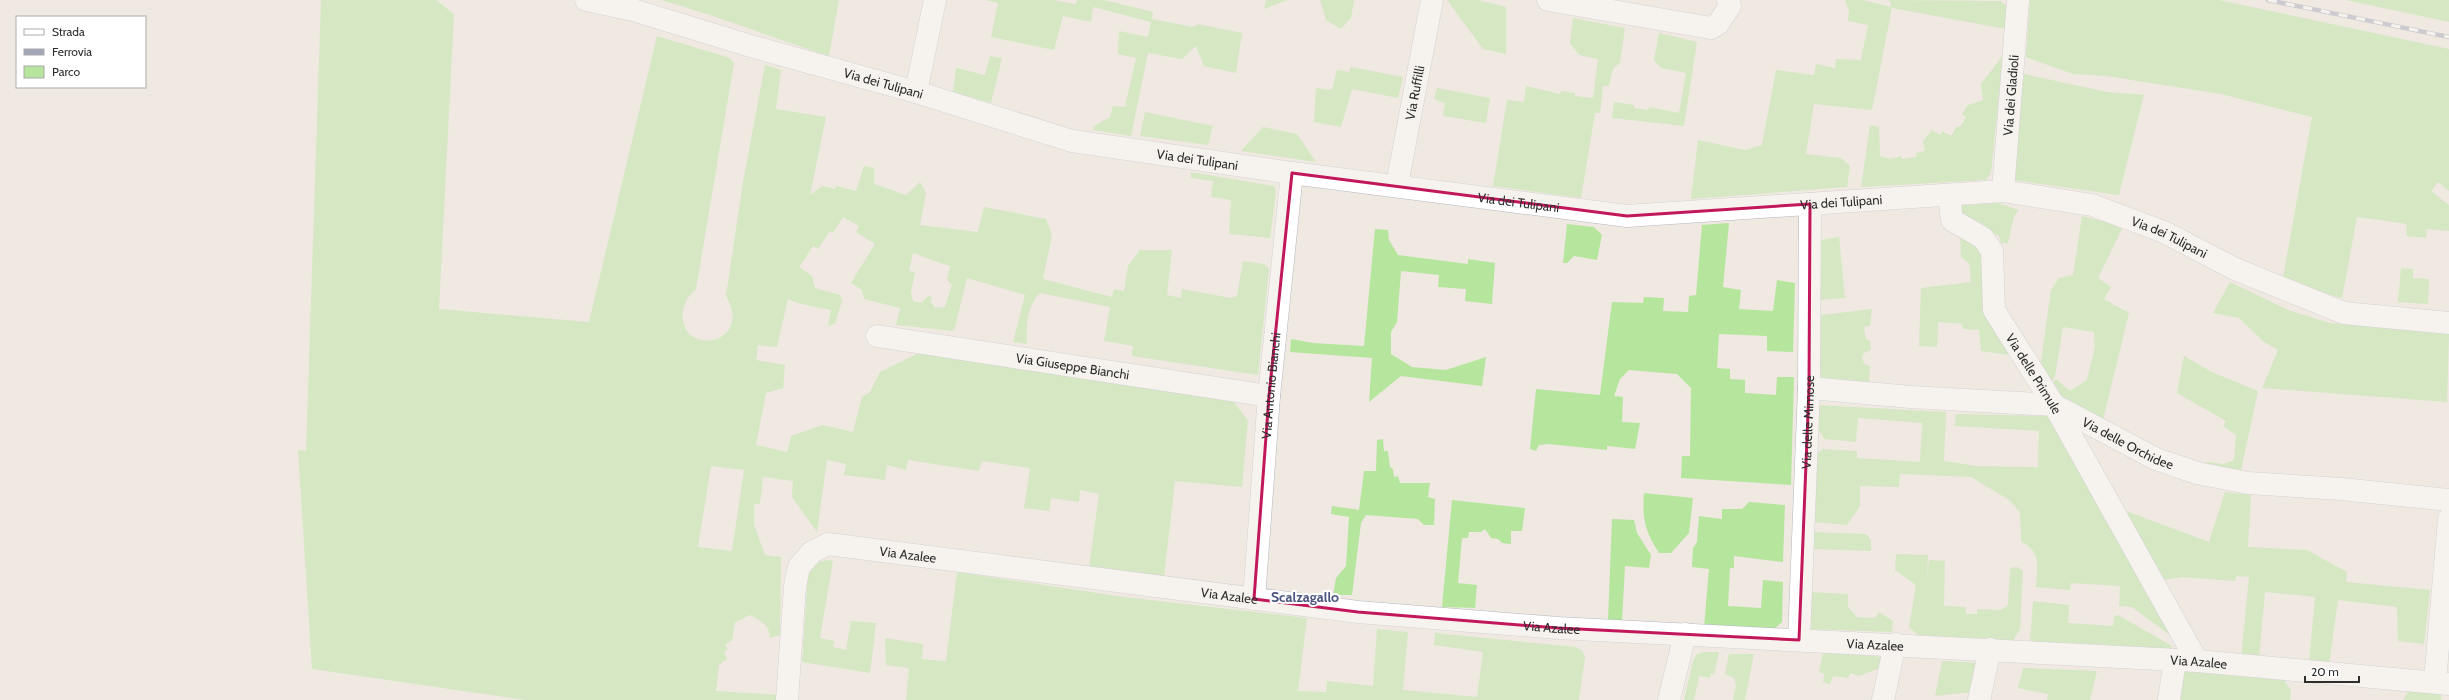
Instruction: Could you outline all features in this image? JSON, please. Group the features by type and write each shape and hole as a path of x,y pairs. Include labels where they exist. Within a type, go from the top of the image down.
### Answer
{"street":[{"name":"Via dei Tulipani","path":"586,0 634,10 754,47 916,92 1072,141 1292,173 1397,185 1627,216 2003,191 2092,205 2164,232 2235,269 2344,313 2449,323"},
{"path":"916,92 935,0"},
{"name":"Via Ruffilli","path":"1397,185 1432,0"},
{"path":"1548,0 1710,28 1718,24 1730,6 1728,0"},
{"path":"1616,12 1639,0"},
{"name":"Via dei Gladioli","path":"2003,191 2018,0"},
{"name":"Via Antonio Bianchi","path":"1254,599 1270,396 1292,173"},
{"name":"Via delle Primule","path":"1949,195 1952,220 1983,238 1992,251 1994,310 2054,405 2197,661"},
{"name":"Via delle Mimose","path":"1800,640 1809,388 1810,204"},
{"name":"Via Giuseppe Bianchi","path":"877,336 1270,396"},
{"name":"Via delle Orchidee","path":"1809,388 1911,397 2054,405 2156,459 2197,473 2248,483 2341,489 2449,500"},
{"path":"2442,683 2449,519"},
{"name":"Via Azalee","path":"788,700 795,586 799,567 812,552 828,544 1358,612 1558,628 1895,644 2197,661 2442,683"},
{"path":"1669,700 1685,634"},
{"path":"1883,700 1895,644"},
{"path":"1978,700 1990,649"},
{"path":"2170,700 2175,660"}],"highlighted area":[{"path":"1292,173 1627,216 1810,204 1809,388 1799,640 1558,628 1358,612 1254,599 1269,396"}],"green space":[{"path":"321,0 436,0 454,14 439,309 589,322 657,36 730,58 734,63 696,289 689,296 683,312 683,321 688,332 696,338 706,341 717,339 726,333 732,324 732,312 726,296 743,182 765,65 781,70 776,109 826,117 810,195 822,186 835,189 836,186 856,191 864,166 874,168 874,184 906,195 920,182 926,193 920,225 978,232 984,207 1046,219 1052,235 1043,279 1112,297 1114,289 1124,291 1128,266 1140,250 1172,250 1167,295 1181,298 1182,289 1231,298 1237,296 1243,261 1264,264 1269,269 1258,375 1132,356 1133,346 1104,341 1110,307 1040,293 1032,304 1028,317 1027,344 1013,342 1025,295 967,278 954,331 896,325 900,308 864,299 862,290 851,283 875,244 856,232 859,226 843,217 833,233 830,231 818,249 813,246 799,267 812,276 815,288 840,295 842,301 835,323 828,326 831,310 797,303 788,299 777,347 758,345 756,360 785,365 783,388 766,393 756,445 787,452 791,436 822,425 853,432 862,397 870,392 880,372 919,353 1231,398 1248,421 1242,487 1175,481 1164,577 1089,567 1099,494 1080,490 1079,502 1051,498 1049,511 1024,508 1030,468 982,461 979,471 908,460 906,470 887,465 885,480 844,475 846,464 827,460 817,532 792,497 793,481 763,477 760,504 754,504 754,525 765,555 781,557 780,635 770,638 770,633 766,626 761,621 750,615 735,622 732,640 725,645 728,649 724,652 727,659 719,665 716,691 778,695 779,700 526,700 312,669 298,450 306,451","holes":["913,253 950,266 947,280 952,285 945,307 935,308 931,302 932,297 928,296 922,303 913,301 911,292 915,272 909,271","711,466 744,470 732,551 698,547"]},
{"path":"661,0 839,0 829,56"},
{"path":"985,0 1053,0 1076,4 1077,0 1104,0 1153,12 1152,19 1193,27 1198,24 1242,33 1236,73 1204,66 1196,46 1182,59 1148,53 1131,136 1093,130 1094,126 1110,117 1113,106 1125,107 1136,58 1118,54 1119,31 1148,37 1151,22 1093,7 1091,22 1063,16 1054,50 991,37 998,3"},
{"path":"1266,0 1287,0 1264,9"},
{"path":"1320,0 1354,0 1351,18 1341,29 1326,20"},
{"path":"1447,0 1478,0 1506,7 1506,54 1483,49"},
{"path":"1845,0 1863,0 1891,7 1890,1 1887,0 2000,1 2007,6 2006,29 1892,8 1872,110 1814,104 1806,154 1841,158 1850,166 1847,187 1691,199 1698,140 1745,150 1762,145 1776,70 1814,75 1816,64 1835,68 1836,59 1861,60 1868,25 1848,21 1849,11"},
{"path":"2030,0 2219,0 2449,49 2449,191 2438,182 2431,191 2449,205 2449,231 2427,229 2426,238 2406,236 2407,224 2357,217 2342,298 2307,288 2283,277 2312,117 2221,94 2106,76 2073,74 2026,57"},
{"path":"2346,0 2449,0 2449,22"},
{"path":"1573,18 1625,28 1620,63 1613,69 1609,86 1603,86 1600,113 1595,113 1581,198 1493,186 1507,100 1524,102 1526,86 1560,94 1561,91 1575,93 1575,96 1593,98 1598,59 1579,55 1570,43"},
{"path":"1659,33 1697,42 1684,126 1612,118 1614,102 1634,105 1634,108 1648,110 1649,107 1679,113 1686,73 1661,68 1654,60"},
{"path":"2003,55 1991,173 1986,180 1861,187 1870,125 1879,127 1880,156 1890,159 1901,156 1902,159 1917,157 1916,153 1925,151 1923,141 1932,130 1940,135 1942,131 1951,136 1957,126 1960,127 1966,117 1962,114 1968,105 1983,100 1981,84"},
{"path":"990,56 1002,58 991,103 953,92 956,68 985,75"},
{"path":"1351,67 1403,77 1398,98 1352,89 1341,127 1314,122 1316,88 1332,90 1337,70 1349,72"},
{"path":"2024,74 2107,92 2144,95 2119,195 2012,180"},
{"path":"1437,88 1490,98 1486,123 1443,116 1445,103 1434,99"},
{"path":"1145,112 1213,126 1208,145 1140,136"},
{"path":"1263,127 1297,134 1316,162 1241,151"},
{"path":"1191,172 1274,186 1276,191 1270,238 1229,234 1231,200 1211,197 1213,181 1191,178"},
{"path":"1998,203 2019,210 2014,216 2008,243 2001,243 1999,236 1962,215 1959,205"},
{"path":"2082,216 2109,223 2122,229 2098,278 2111,287 2104,299 2129,313 2102,424 2048,389 2056,379 2070,391 2087,380 2095,347 2094,332 2063,327 2055,376 2047,387 2040,368 2051,290 2059,278 2073,275"},
{"path":"1729,223 1723,287 1741,290 1739,309 1773,311 1777,280 1795,283 1793,352 1767,351 1767,336 1719,334 1717,368 1730,369 1730,379 1745,380 1745,393 1776,395 1777,377 1794,377 1791,485 1681,478 1682,456 1690,456 1691,388 1677,374 1629,370 1620,379 1614,396 1623,397 1622,422 1640,423 1635,449 1607,446 1607,450 1548,444 1539,445 1536,451 1530,449 1536,389 1600,395 1612,302 1643,303 1644,297 1664,298 1663,311 1688,312 1689,296 1696,295 1702,225"},
{"path":"1567,224 1594,227 1602,235 1597,260 1574,256 1567,263 1563,263"},
{"path":"1375,229 1388,230 1389,240 1398,255 1468,264 1468,259 1495,263 1492,304 1465,301 1466,289 1438,287 1439,275 1401,271 1397,322 1391,332 1391,354 1412,367 1446,370 1486,357 1482,386 1401,376 1369,402 1372,358 1290,352 1291,339 1313,343 1364,346"},
{"path":"1960,235 1982,249 2010,355 1981,351 1979,330 1963,329 1962,324 1938,322 1937,347 1919,346 1921,288 1971,282 1969,263 1961,257"},
{"path":"1839,237 1845,298 1821,300 1821,240"},
{"path":"2401,268 2413,269 2413,278 2429,279 2428,304 2398,302"},
{"path":"2230,282 2288,310 2330,323 2449,334 2447,402 2262,388 2278,350 2264,342 2239,318 2213,313"},
{"path":"1872,309 1870,326 1864,327 1866,339 1870,341 1871,350 1864,353 1862,357 1864,364 1870,366 1869,384 1823,382 1819,368 1821,315"},
{"path":"2184,356 2212,372 2258,391 2240,475 2201,468 2205,462 2224,464 2234,460 2236,435 2223,426 2226,421 2177,393"},
{"path":"1816,405 1946,412 1944,461 1977,466 2038,467 2039,431 1955,426 1956,414 2052,416 2175,639 2132,607 2119,606 2120,586 2071,583 2070,590 2036,587 2037,560 2032,550 2021,541 2020,512 2009,500 1971,477 1900,474 1899,487 1860,486 1860,506 1847,525 1812,522 1816,456 1822,449 1857,451 1857,458 1920,462 1922,423 1858,418 1856,442 1824,439 1819,430"},
{"path":"1383,439 1384,451 1388,451 1390,467 1393,469 1394,477 1398,476 1400,483 1430,483 1428,497 1435,499 1434,525 1424,525 1418,519 1366,515 1361,523 1352,595 1333,595 1336,578 1346,566 1349,517 1331,514 1332,506 1359,510 1364,471 1376,471 1377,440"},
{"path":"2225,492 2251,495 2248,547 2307,550 2347,572 2346,582 2430,590 2424,644 2398,641 2397,607 2338,600 2329,665 2309,663 2315,597 2265,592 2259,659 2241,657 2249,577 2236,576 2235,581 2183,577 2162,580 2118,508 2209,542"},
{"path":"1644,493 1693,498 1689,533 1671,553 1659,553 1650,538 1644,518"},
{"path":"1452,500 1525,508 1522,531 1511,531 1511,544 1502,543 1498,539 1491,538 1485,529 1481,532 1469,532 1468,538 1462,538 1458,583 1477,585 1475,608 1442,607"},
{"path":"1749,502 1785,505 1783,562 1734,556 1734,568 1730,568 1728,606 1761,608 1763,580 1783,582 1782,622 1773,630 1704,627 1709,569 1692,567 1693,548 1697,542 1699,516 1722,519 1722,509 1742,509"},
{"path":"1612,519 1634,520 1637,533 1651,555 1649,568 1625,566 1622,621 1608,620"},
{"path":"1812,532 1866,534 1871,540 1871,551 1811,549"},
{"path":"1896,554 1928,555 1927,577 1929,560 1945,561 1944,606 1966,607 1966,614 1977,614 1977,609 2001,610 2008,605 2010,568 2017,567 2023,571 2020,629 2013,641 1921,638 1909,627 1916,585 1895,570"},
{"path":"827,560 833,561 820,638 834,641 833,647 846,650 851,621 876,623 870,673 802,662 808,574 819,562"},
{"path":"957,572 1124,597 1307,618 1298,691 1326,692 1327,681 1373,686 1377,629 1408,632 1403,690 1477,697 1483,652 1434,645 1435,633 1575,647 1582,650 1585,657 1579,700 906,700 909,668 886,665 885,638 923,644 922,659 946,661"},
{"path":"1808,592 1848,594 1848,607 1857,617 1875,618 1879,612 1893,621 1892,632 1808,629"},
{"path":"2033,601 2069,605 2068,623 2113,626 2114,616 2118,615 2172,646 2169,650 2030,642"},
{"path":"1704,652 1719,652 1714,675 1711,673 1710,678 1699,676 1694,700 1684,700 1693,661 1697,654"},
{"path":"1823,652 1885,657 1883,667 1859,676 1851,673 1848,678 1833,676 1830,684 1823,682 1824,674 1819,672"},
{"path":"1729,654 1754,654 1745,700 1733,700 1736,686 1734,678 1725,674"},
{"path":"1942,661 1979,663 1972,692 1935,696"},
{"path":"2023,668 2097,671 2090,700 2047,700 2048,694 2018,688"},
{"path":"2181,671 2284,680 2291,690 2290,700 2176,700"},
{"path":"2409,690 2442,694 2441,700 2403,700"}],"railway":[{"path":"2268,0 2449,37"}],"district":[{"name":"Scalzagallo","path":"1305,597"}]}
